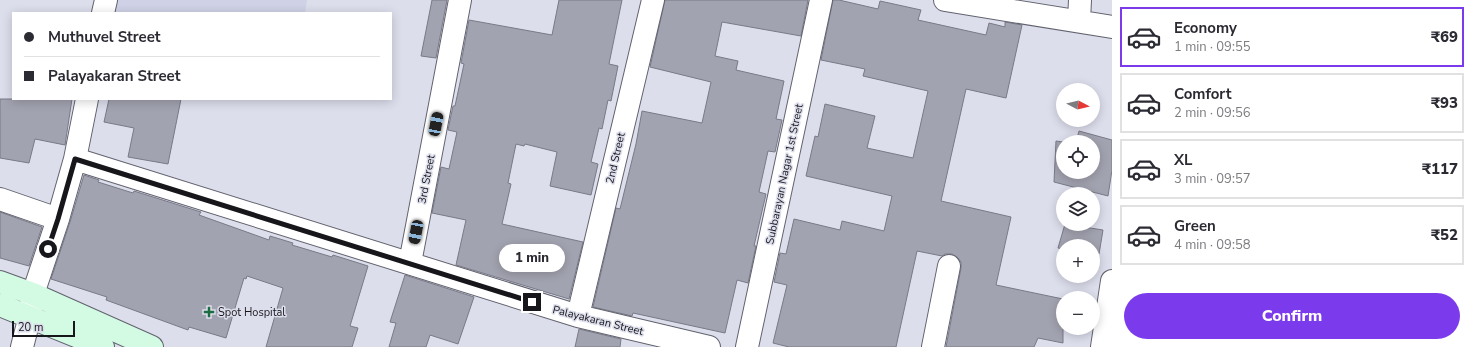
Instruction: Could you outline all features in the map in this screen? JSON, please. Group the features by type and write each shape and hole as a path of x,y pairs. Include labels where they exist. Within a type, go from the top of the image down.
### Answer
{"main road":[{"path":"0,282 33,294 152,347"},
{"path":"0,305 103,347"}],"street":[{"path":"103,12 106,0"},
{"name":"3rd Street","path":"410,263 460,0"},
{"name":"2nd Street","path":"578,316 653,0"},
{"name":"Subbarayan Nagar 1st Street","path":"747,347 821,0"},
{"path":"945,0 1080,11 1112,27"},
{"path":"22,347 30,316 33,294 58,219 75,159 87,100"},
{"name":"Palayakaran Street","path":"75,159 578,316 709,347"},
{"path":"0,199 58,219"},
{"path":"933,347 949,266"},
{"path":"1102,347 1112,281"}],"shaded area":[{"path":"109,0 307,0 305,12 106,12"}],"building":[{"path":"432,0 447,0 436,58 421,56"},
{"path":"559,0 622,0 609,64 618,66 611,101 608,100 602,129 599,128 591,162 598,164 591,195 550,186 557,152 525,144 524,146 516,144 508,183 511,184 502,224 583,242 569,299 456,265 466,220 432,213 441,167 449,169 457,132 448,130 464,64 461,63 469,20 552,35"},
{"path":"665,0 808,0 801,36 722,22 715,56 738,61 736,70 784,81 776,119 782,120 775,152 768,151 759,192 766,194 754,246 756,246 748,283 737,280 725,333 633,313 632,316 593,307 616,208 620,209 636,144 642,111 702,123 711,82 650,67"},
{"path":"833,0 878,9 880,1 921,10 918,20 986,35 989,23 1005,27 1005,22 1022,25 1006,98 966,89 941,201 1011,217 996,285 1056,298 1056,335 1063,335 1063,343 1038,338 1034,347 946,347 961,262 952,254 945,254 942,256 917,251 896,347 789,347 773,343 787,285 774,282 780,253 786,254 794,219 840,230 842,221 884,231 892,196 806,176 815,136 818,137 825,104 875,116 867,148 913,158 928,91 863,76 865,69 821,60"},
{"path":"0,99 72,100 65,145 35,139 29,163 0,158"},
{"path":"109,100 181,100 168,164 128,157 134,128 104,122"},
{"path":"1079,131 1094,135 1078,135"},
{"path":"1100,137 1112,140 1112,170 1108,196 1100,194 1100,187 1073,187 1054,182 1056,141 1056,179 1100,179"},
{"path":"84,175 99,180 98,182 133,193 134,191 201,212 199,215 269,240 270,236 293,243 292,245 332,257 333,255 368,266 350,326 358,328 352,347 266,347 283,288 247,276 246,279 244,278 226,338 189,327 188,330 106,300 107,297 51,279"},
{"path":"0,212 42,227 29,266 0,258"},
{"path":"1103,230 1100,248 1100,239 1061,239 1063,231"},
{"path":"405,275 474,297 458,344 430,335 426,347 389,347 396,323 390,322"},
{"path":"579,329 621,339 620,347 575,347"}],"place":[{"name":"Spot Hospital","path":"209,312"}],"route":[{"path":"48,249 75,159 532,302"}]}
